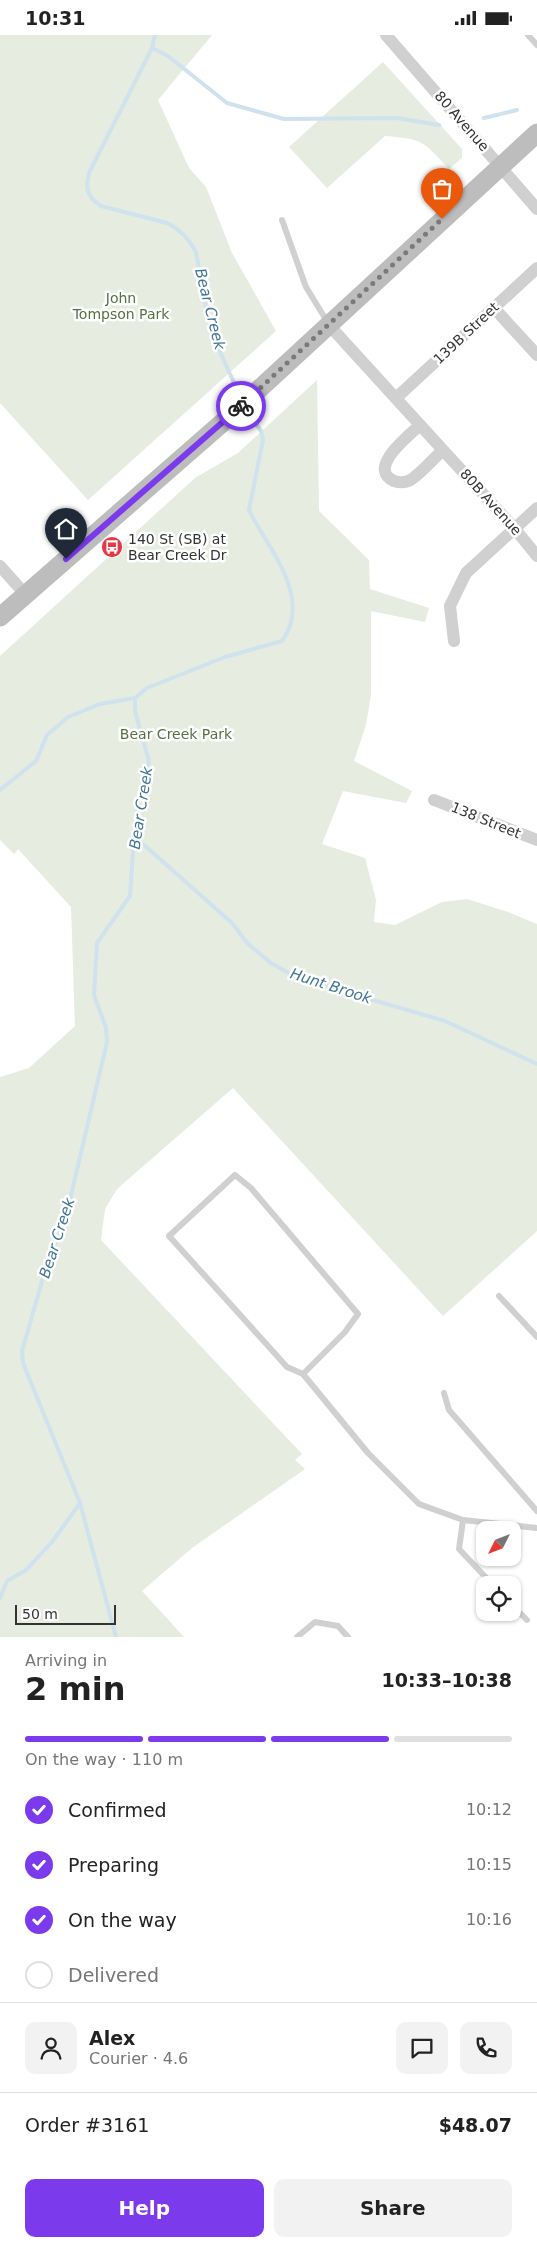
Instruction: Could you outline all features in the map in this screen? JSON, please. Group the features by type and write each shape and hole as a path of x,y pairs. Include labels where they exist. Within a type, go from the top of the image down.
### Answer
{"main road":[{"path":"0,617 230,416 537,133"}],"street":[{"name":"80 Avenue","path":"386,35 537,209"},
{"name":"139B Street","path":"396,398 537,268"},
{"path":"494,308 537,355"},
{"name":"80B Avenue","path":"328,324 515,529 537,556"},
{"path":"420,425 389,455 384,464 390,479 400,483 411,480 443,450"},
{"path":"454,641 450,605 466,573 537,509"},
{"path":"0,566 25,594"},
{"name":"138 Street","path":"434,800 537,840"}],"lane":[{"path":"528,35 537,45"},
{"path":"282,220 306,287 328,324"},
{"path":"303,1374 345,1333 358,1314 250,1188 234,1175 169,1236 287,1367 303,1374 368,1453 419,1504 463,1520 537,1529"},
{"path":"499,1296 537,1337"},
{"path":"444,1393 449,1410 537,1511"},
{"path":"463,1520 459,1549 484,1576"},
{"path":"521,1614 527,1620"},
{"path":"297,1637 315,1622 338,1626 348,1637"}],"green space":[{"name":"John Tompson Park","path":"0,35 212,35 158,100 189,168 206,187 232,253 276,331 88,500 0,403"},
{"path":"383,62 462,149 462,158 449,169 434,152 422,143 408,138 385,136 327,188 289,147"},
{"name":"Bear Creek Park","path":"317,380 319,511 369,560 370,589 429,608 425,622 371,611 371,695 366,725 354,761 412,791 406,803 343,791 322,844 365,858 376,900 374,922 395,925 442,902 467,899 508,912 537,924 537,1231 443,1316 233,1088 117,1189 105,1209 101,1240 302,1454 295,1460 305,1469 192,1548 142,1591 184,1637 0,1637 0,1077 29,1068 75,1026 71,907 18,849 14,854 0,840 0,656 195,478 238,453"}],"waterway":[{"name":"Bear Creek","path":"155,35 152,48 89,173 87,188 90,196 101,206 172,225 190,243 196,252 208,320 215,341 241,398"},
{"path":"152,48 168,56 227,103 284,119 397,118 439,125"},
{"path":"484,118 517,110"},
{"name":"Bear Creek","path":"116,1637 80,1503 23,1363 22,1351 47,1264 65,1221 107,1042 106,1028 94,995 97,943 130,896 134,836 139,799 149,761 135,711 135,698 147,688 225,657 282,641 291,624 293,607 284,573 249,510 263,440 261,431 246,409"},
{"path":"0,790 36,761 47,735 68,717 100,704 135,698"},
{"name":"Hunt Brook","path":"134,836 232,923 248,944 271,963 297,978 445,1021 537,1064"},
{"path":"0,1598 7,1581 26,1570 52,1542 80,1503"}],"way so far":[{"path":"241,406 442,219"}],"place":[{"name":"140 St (SB) at Bear Creek Dr","path":"112,547"}],"route":[{"path":"66,559 241,406"}]}
